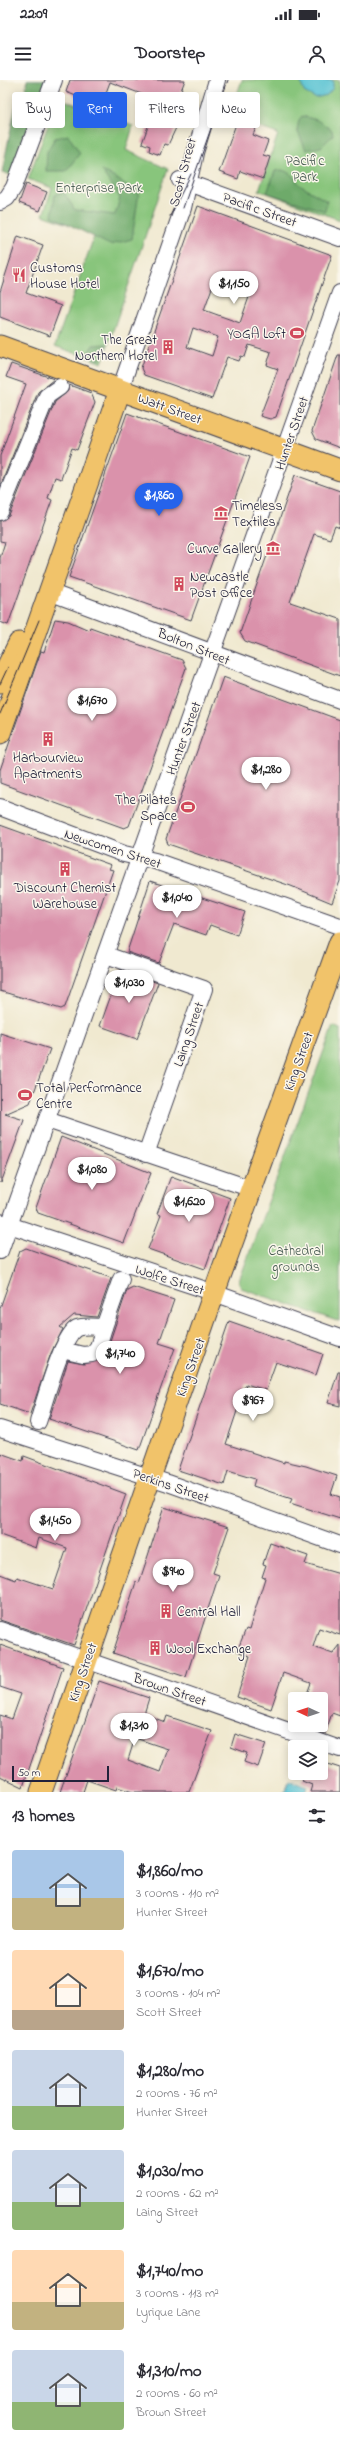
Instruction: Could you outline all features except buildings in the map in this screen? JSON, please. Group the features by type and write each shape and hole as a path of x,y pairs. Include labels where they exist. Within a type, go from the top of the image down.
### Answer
{"main road":[{"name":"Watt Street","path":"0,346 340,470"},
{"path":"0,733 49,592 115,388"},
{"path":"4,675 30,614 115,388"},
{"name":"King Street","path":"41,1792 150,1477 210,1311 214,1293 340,942"}],"street":[{"path":"0,202 7,198 14,187 54,80"},
{"name":"Scott Street","path":"115,388 177,212 185,182 194,129 216,83"},
{"name":"Pacific Street","path":"185,182 340,238"},
{"name":"Hunter Street","path":"0,1251 4,1224 47,1120 340,293"},
{"path":"0,512 47,396 60,387"},
{"name":"Bolton Street","path":"49,592 340,700"},
{"name":"Newcomen Street","path":"0,807 124,854 140,857 340,926"},
{"name":"Laing Street","path":"106,955 204,989 146,1154"},
{"path":"47,1120 252,1189"},
{"name":"Wolfe Street","path":"4,1224 214,1293 340,1338"},
{"path":"62,1350 83,1355 92,1354 98,1346 120,1279"},
{"path":"38,1422 62,1350 70,1334 77,1328 104,1327"},
{"name":"Perkins Street","path":"0,1429 150,1477 340,1545"},
{"name":"Brown Street","path":"0,1630 340,1749"}],"green space":[{"path":"27,80 48,80 44,92 25,92"},
{"name":"Pacific Park","path":"242,80 340,80 340,220 259,190 278,134 260,128 260,92 238,92"},
{"name":"Enterprise Park","path":"65,101 73,104 73,128 127,128 127,124 133,126 126,150 168,169 102,363 55,346 95,234 43,215 52,188 28,179 47,128 65,128"},
{"path":"302,116 317,120 332,130 333,135 321,147 306,150 297,130 299,120"},
{"path":"12,123 12,128 32,128 16,177 2,172"},
{"path":"68,135 80,153 66,171 46,171 47,151 55,138"},
{"path":"101,170 139,192 132,239 110,245 52,216 55,195 63,191 75,210 115,215 120,198"},
{"path":"282,170 290,173 301,186 327,201 325,211 267,193 275,171"},
{"path":"107,344 100,360 86,355 93,345"},
{"name":"Cathedral grounds","path":"333,1026 340,1029 340,1322 241,1288 239,1281"}],"water":[{"path":"300,80 333,80 333,88 327,95 315,98 304,92"},
{"path":"289,1780 308,1786 306,1792 284,1792"}],"tram line":[{"path":"183,208 228,80"},
{"path":"170,216 191,174"},
{"path":"0,714 39,620"},
{"path":"0,684 8,667"}],"place":[{"name":"Customs House Hotel","path":"19,275"},
{"name":"YOGA Loft","path":"297,333"},
{"name":"The Great Northern Hotel","path":"168,347"},
{"name":"Timeless Textiles","path":"221,513"},
{"name":"Curve Gallery","path":"273,548"},
{"name":"Newcastle Post Office","path":"179,584"},
{"name":"Harbourview Apartments","path":"48,739"},
{"name":"The Pilates Space","path":"188,807"},
{"name":"Discount Chemist Warehouse","path":"65,869"},
{"name":"Total Performance Centre","path":"25,1095"},
{"name":"Central Hall","path":"166,1611"},
{"name":"Wool Exchange","path":"155,1648"}]}
